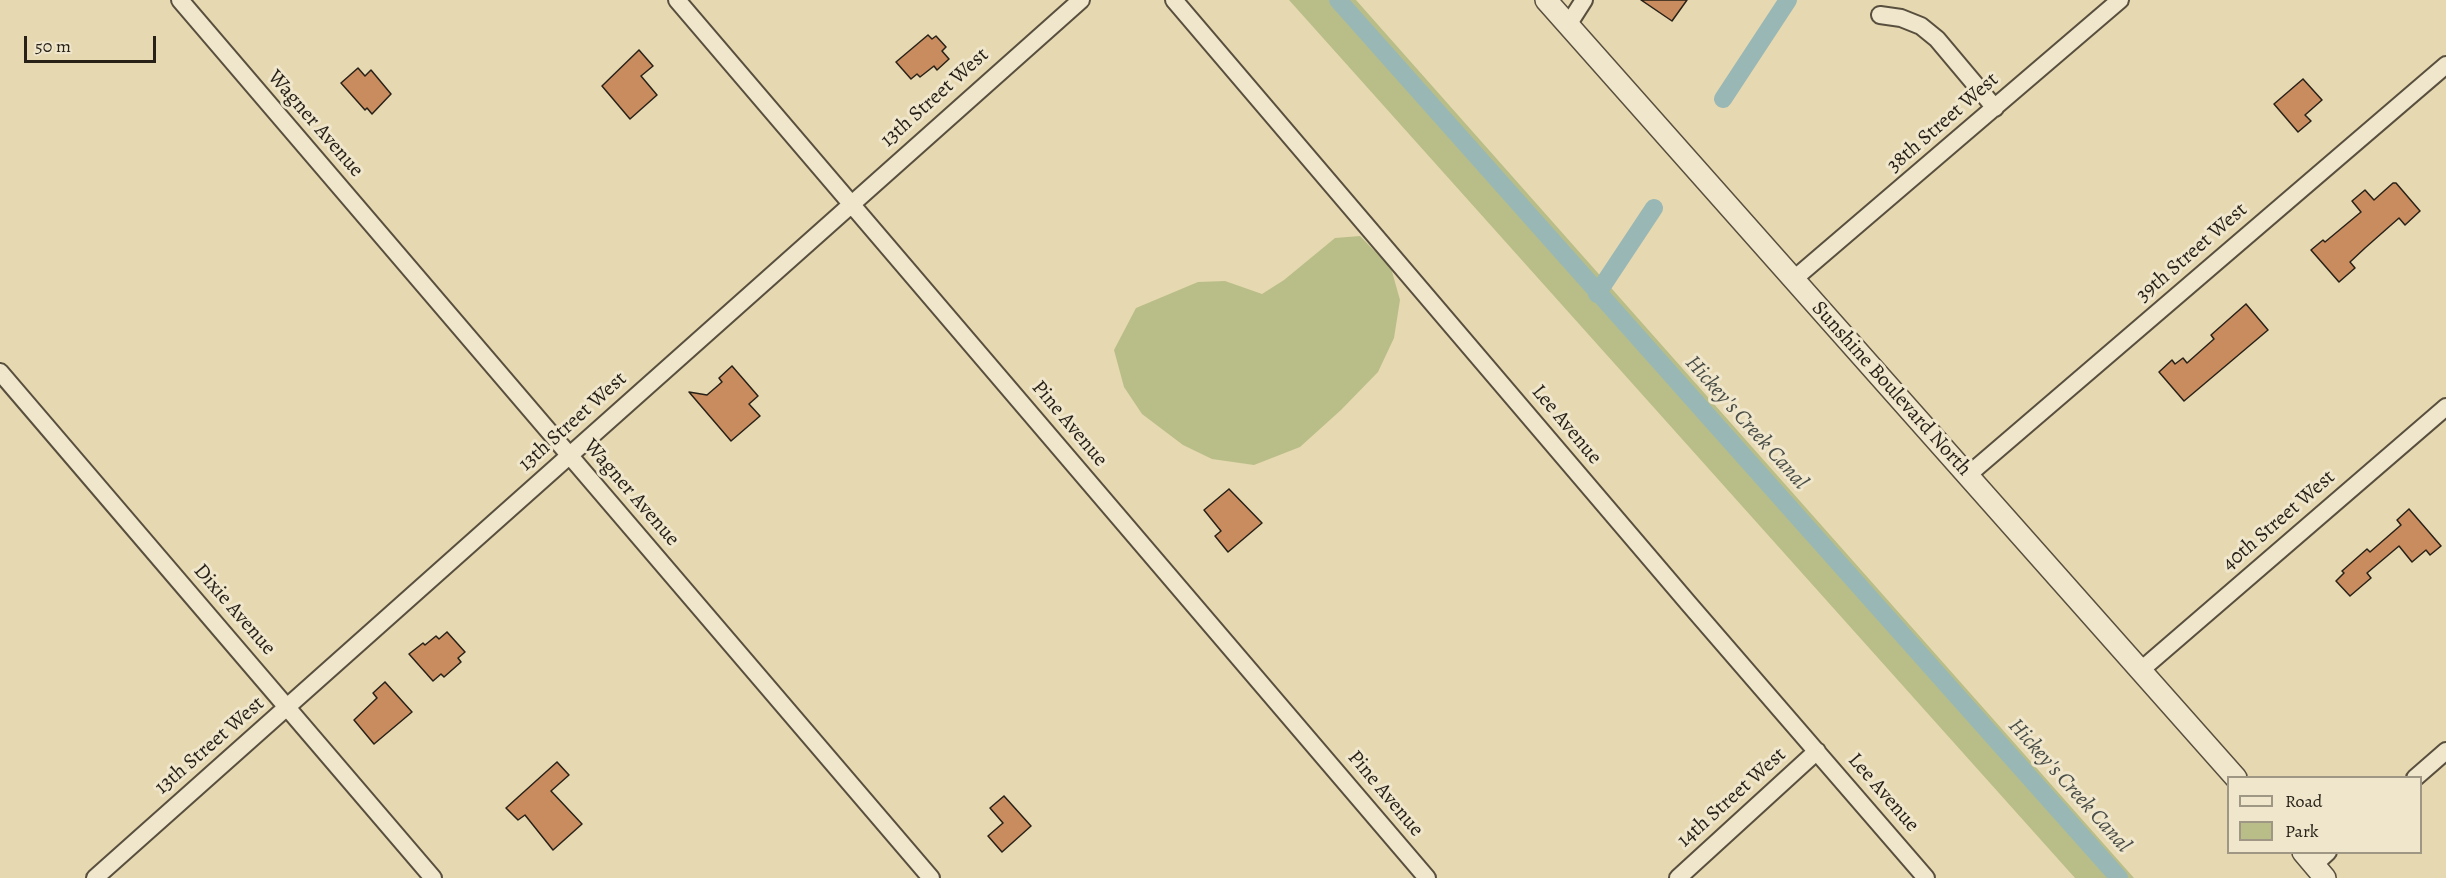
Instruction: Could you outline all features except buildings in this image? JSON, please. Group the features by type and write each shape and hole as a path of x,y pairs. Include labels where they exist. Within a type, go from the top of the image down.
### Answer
{"street":[{"name":"Wagner Avenue","path":"180,0 932,878"},
{"name":"Pine Avenue","path":"677,0 1427,878"},
{"name":"13th Street West","path":"95,878 1081,0"},
{"name":"Lee Avenue","path":"1174,0 1926,878"},
{"name":"Sunshine Boulevard North","path":"1546,0 2235,776"},
{"path":"1568,25 1584,0"},
{"name":"38th Street West","path":"1794,279 2120,0"},
{"path":"1880,15 1901,18 1921,26 1937,39 1995,108"},
{"name":"39th Street West","path":"1968,475 2446,65"},
{"name":"Dixie Avenue","path":"0,372 433,878"},
{"name":"40th Street West","path":"2141,670 2446,407"},
{"name":"14th Street West","path":"1678,878 1817,751"},
{"path":"2416,776 2446,751"}],"green space":[{"path":"1289,0 1356,0 2134,878 2075,878"},
{"path":"1360,236 1391,268 1400,300 1394,338 1378,372 1300,447 1254,465 1212,459 1183,445 1142,414 1124,387 1114,350 1136,308 1198,282 1225,281 1262,294 1284,280 1335,238"}],"waterway":[{"name":"Hickey's Creek Canal","path":"1338,0 2119,878"},
{"path":"1723,99 1788,0"},
{"path":"1597,294 1654,208"}]}
